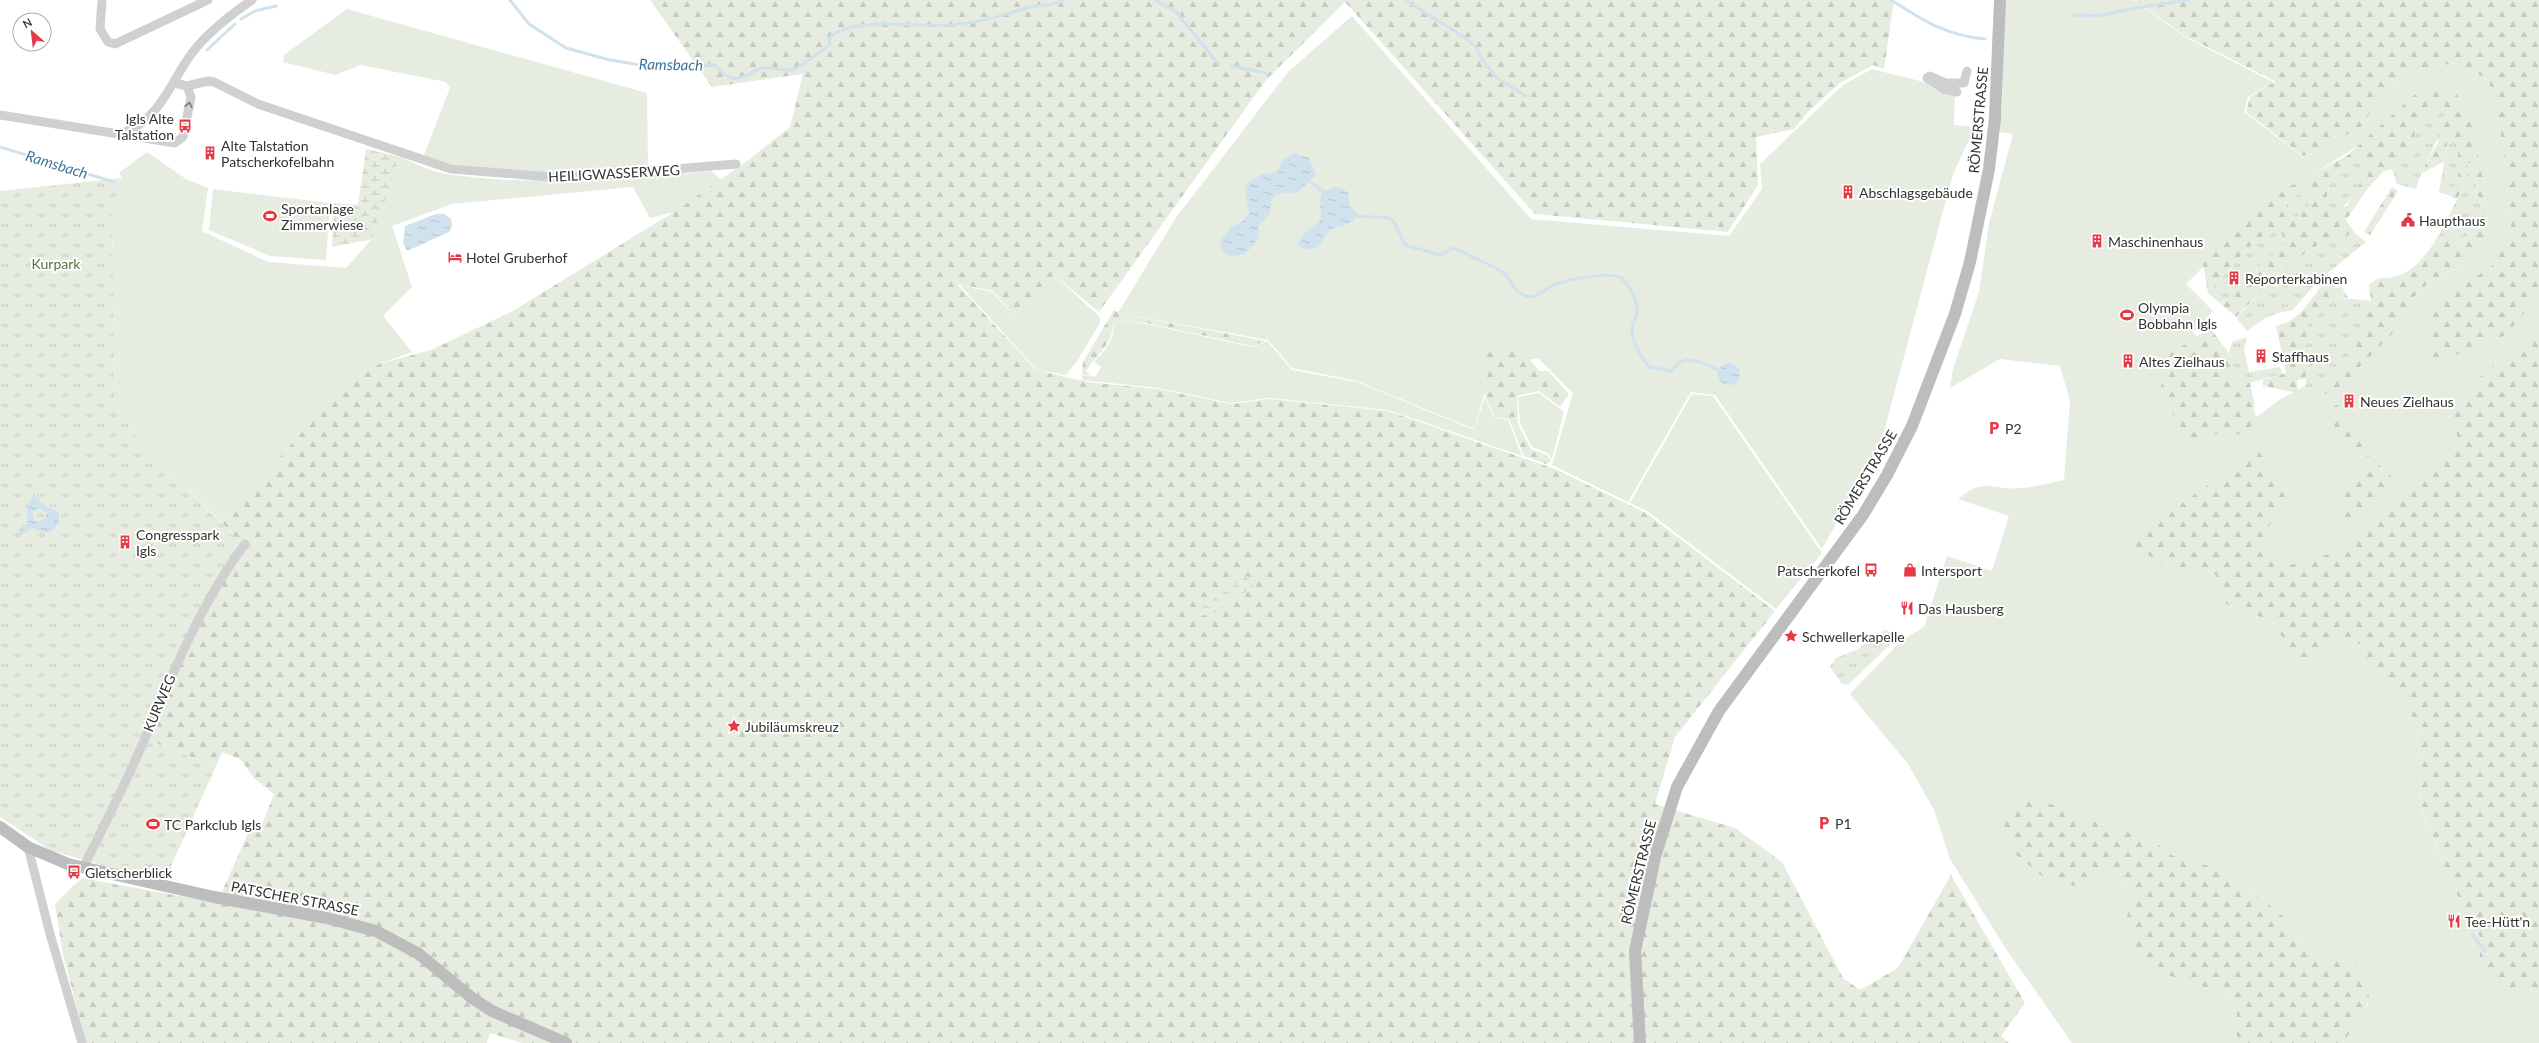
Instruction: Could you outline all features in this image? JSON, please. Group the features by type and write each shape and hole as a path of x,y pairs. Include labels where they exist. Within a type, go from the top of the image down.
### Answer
{"main road":[{"name":"RÖMERSTRASSE","path":"1640,1043 1635,951 1655,857 1677,787 1719,711 1863,515 1887,475 1925,395 1955,314 1970,262 1990,169 1995,118 2000,0"},
{"name":"PATSCHER STRASSE","path":"0,827 28,847 56,860 83,868 214,897 327,918 370,930 395,940 419,954 472,998 492,1011 566,1043"}],"street":[{"path":"102,0 100,29 108,42 115,44 208,0"},
{"path":"122,133 132,130 164,100 186,61 204,40 219,24 252,0"},
{"path":"1957,92 1944,89 1927,78 1930,76 1946,83 1964,84 1966,71"},
{"name":"HEILIGWASSERWEG","path":"174,83 187,86 208,81 214,82 258,104 451,169 563,178 736,164"},
{"path":"0,115 122,133 168,142 179,141 183,137 191,97 187,86"},
{"name":"KURWEG","path":"83,868 130,772 204,606 223,573 245,544"},
{"path":"28,847 50,934 82,1043"}],"green space":[{"path":"650,0 1894,0 1884,69 1873,65 1840,83 1809,111 1794,129 1756,137 1758,185 1728,232 1535,214 1345,2 1266,80 1099,312 1054,275 1014,316 993,291 957,284 1036,370 1087,382 1158,389 1231,404 1269,399 1388,411 1555,469 1646,513 1775,611 1675,737 1655,804 1735,828 1782,862 1843,978 1860,990 1898,968 1951,875 2025,1003 2001,1036 2009,1043 522,1043 490,1033 487,1043 86,1043 63,954 55,904 82,878 217,903 248,833 260,830 274,794 254,778 240,759 222,752 216,766 149,741 176,671 241,543 222,523 339,390 379,364 431,350 511,312 674,212 747,161 790,127 803,74 712,87"},
{"path":"2005,0 2134,0 2185,37 2273,82 2248,97 2244,112 2303,157 2361,127 2385,90 2422,68 2457,63 2489,80 2503,145 2511,227 2495,264 2467,285 2534,300 2539,298 2539,372 2460,446 2379,510 2343,550 2286,566 2265,560 2260,544 2285,496 2258,449 2163,517 2124,541 2178,572 2196,569 2216,575 2223,603 2274,622 2292,656 2335,635 2365,646 2362,663 2393,681 2417,725 2421,809 2452,885 2482,941 2478,964 2507,994 2539,991 2539,1043 2343,1043 2369,1003 2332,960 2313,956 2283,916 2222,868 2189,862 2167,853 2154,840 2098,823 2110,866 2131,892 2127,917 2164,974 2227,994 2237,1015 2237,1043 2072,1043 2006,949 1950,859 1934,810 1908,764 1850,694 1901,641 1924,627 1947,556 1992,571 2009,516 1958,499 1967,492 1982,486 2022,488 2064,480 2070,401 2060,366 2000,359 1950,388 1953,369 1979,292 1989,223 2013,134 1998,132 2002,111","holes":["2420,90 2472,127 2485,186 2488,225 2463,265 2429,282 2410,301 2393,333 2318,396 2305,386 2279,400 2257,417 2193,332 2213,311 2186,284 2267,203 2367,140"]},
{"path":"2135,0 2539,0 2539,298 2534,300 2506,336 2485,339 2434,367 2427,353 2431,307 2495,264 2511,227 2503,145 2489,80 2457,63 2422,68 2385,90 2361,127 2318,151 2303,156 2246,112 2250,97 2275,81 2185,36"},
{"path":"347,9 647,93 648,168 594,173 534,174 475,169 448,163 424,155 450,88 446,82 360,65 336,75 283,62 284,55"},
{"path":"1352,16 1531,219 1729,236 1762,189 1760,164 1843,85 1872,69 1932,84 1955,96 1954,125 1975,127 1953,174 1880,446 1822,549 1715,395 1691,392 1628,502 1552,465 1573,393 1538,358 1492,368 1474,429 1357,381 1292,368 1268,340 1118,313 1175,219 1288,72"},
{"path":"2433,85 2450,88 2463,101 2472,127 2485,186 2488,225 2483,244 2463,265 2429,282 2410,301 2393,333 2339,388 2318,396 2350,357 2352,343 2371,301 2369,285 2379,279 2390,278 2402,274 2415,266 2426,254 2439,235 2459,245 2482,216 2472,163 2467,164 2466,182 2457,199 2450,196 2459,172 2448,139 2444,162 2420,174 2439,141 2424,114 2411,143 2392,169 2384,171 2368,188 2346,220 2355,233 2318,245 2284,268 2236,317 2221,304 2252,272 2285,244 2248,248 2208,293 2203,264 2221,240 2258,208 2285,189 2348,155 2420,90","holes":["2365,157 2370,165 2347,206 2325,206 2332,180 2340,170"]},
{"path":"2439,105 2446,118 2416,189 2397,184 2392,169 2411,143 2424,114"},
{"path":"2457,138 2459,172 2450,196 2439,192 2448,139"},
{"path":"366,149 400,157 372,239 332,247 334,203 358,205"},
{"path":"147,152 186,179 208,188 202,231 268,262 346,268 372,239 400,157 440,173 479,178 545,181 711,171 722,180 674,212 650,218 633,187 452,204 392,226 412,287 383,316 412,352 379,364 339,390 222,523 139,439 115,407 112,217 122,178 119,173"},
{"path":"2365,157 2370,165 2359,187 2346,204 2333,213 2325,206 2331,179 2353,158"},
{"path":"2472,163 2482,216 2459,245 2439,235 2466,182 2467,164"},
{"name":"Kurpark","path":"122,178 112,217 115,407 139,439 241,543 209,592 148,735 149,741 216,766 165,880 125,872 50,850 0,817 0,191"},
{"path":"2392,187 2398,191 2370,235 2364,232"},
{"name":"Sportanlage Zimmerwiese","path":"213,189 330,203 326,260 270,256 209,230"},
{"path":"2311,189 2308,209 2296,217 2282,213 2292,197"},
{"path":"2268,231 2281,231 2285,244 2252,272 2221,304 2208,293 2248,248"},
{"path":"2355,233 2366,242 2317,282 2292,311 2274,314 2257,323 2247,331 2236,318 2284,268 2318,245"},
{"path":"1054,275 1100,317 1100,323 1077,361 1066,375 1037,370 960,285 992,292 1014,316"},
{"path":"2331,278 2335,288 2342,287 2348,298 2334,297 2306,347 2309,361 2306,379 2297,380 2298,393 2263,386 2263,380 2286,373 2276,325 2291,320 2298,315 2310,302 2325,281"},
{"path":"2334,297 2371,301 2357,339 2352,343 2350,357 2318,396 2305,386 2309,361 2306,347 2307,325 2321,305"},
{"path":"1114,310 1122,314 1266,341 1252,346 1146,323 1114,320 1108,342 1086,371 1090,376 1082,374 1083,362"},
{"path":"1114,320 1147,324 1252,347 1267,341 1292,370 1357,382 1474,430 1485,397 1493,417 1508,420 1522,456 1388,410 1269,398 1231,403 1158,388 1082,380 1082,375 1095,377 1101,367 1094,362 1112,338"},
{"path":"2539,327 2539,991 2507,994 2478,964 2482,941 2452,885 2421,808 2417,725 2393,681 2362,663 2365,646 2335,635 2318,662 2292,656 2274,622 2223,603 2216,575 2196,569 2178,572 2123,541 2163,517 2258,449 2285,496 2260,544 2265,560 2286,566 2343,550 2379,510 2460,446 2451,412 2481,376"},
{"path":"2210,328 2229,353 2237,380 2250,383 2254,401 2255,423 2242,435 2222,430 2189,451 2161,386 2170,354"},
{"path":"2247,337 2244,350 2249,372 2280,367 2282,374 2250,383 2237,381 2229,353 2232,342"},
{"path":"1514,348 1528,357 1539,371 1548,371 1569,394 1560,407 1539,391 1517,396 1518,424 1531,449 1547,455 1551,461 1546,464 1524,456 1509,419 1494,417 1479,379 1485,353"},
{"path":"1539,393 1564,412 1552,459 1547,453 1532,447 1520,423 1518,397"},
{"path":"1692,394 1713,396 1822,553 1776,609 1647,511 1630,503"},
{"path":"2335,397 2331,407 2337,405 2370,458 2391,475 2388,489 2372,501 2343,535 2339,496 2342,485 2363,475 2363,466 2358,451 2353,444 2328,421 2330,408"},
{"path":"1247,576 1253,579 1253,590 1230,597 1219,611 1198,617 1204,606"},
{"path":"1885,630 1900,635 1849,684 1842,684 1830,667 1836,658 1861,648 1861,646"},
{"path":"2031,796 2098,823 2154,840 2167,853 2189,862 2222,868 2283,916 2313,956 2353,961 2362,974 2367,985 2369,995 2368,1003 2364,1012 2343,1043 2237,1043 2237,1015 2227,994 2164,974 2138,954 2127,917 2131,892 2110,866 2076,886 2048,881 2015,854 2000,825"}],"water":[{"path":"1295,153 1309,158 1316,175 1298,192 1281,193 1275,195 1272,200 1269,215 1258,226 1259,237 1252,247 1240,255 1235,256 1224,253 1220,245 1226,233 1242,221 1249,212 1245,189 1247,183 1262,174 1278,172 1283,160"},
{"path":"1341,187 1348,193 1350,205 1356,212 1353,221 1332,229 1328,232 1320,244 1313,249 1299,247 1297,244 1305,233 1320,221 1321,196 1328,190"},
{"path":"436,214 444,214 451,219 452,226 449,232 407,251 403,243 405,226"},
{"path":"1729,363 1737,366 1740,374 1737,382 1729,385 1721,382 1718,374 1721,366"},
{"path":"34,494 41,503 58,512 60,520 52,531 44,533 33,528 19,536 18,532 23,525 27,524 28,505","holes":["40,508 46,513 46,518 38,522 34,520 32,513"]}],"waterway":[{"name":"Ramsbach","path":"510,0 529,24 566,48 610,60 646,66 714,65 731,78 740,78 763,68 784,70 795,69 830,44 829,38 840,31 854,27 887,24 951,25 971,23 1031,7 1055,4 1064,0"},
{"path":"1155,0 1176,12 1219,65"},
{"path":"1405,0 1464,37 1475,46 1483,61 1497,78 1526,96"},
{"name":"Ramsbach","path":"1891,0 1935,26 1947,31 1985,39"},
{"name":"Ramsbach","path":"2072,15 2099,16 2135,8 2188,0"},
{"name":"Ramsbach","path":"241,19 255,11 276,6"},
{"name":"Ramsbach","path":"207,50 235,24"},
{"path":"1231,66 1266,73"},
{"name":"Ramsbach","path":"0,147 114,182"},
{"path":"1311,182 1324,192"},
{"path":"1356,216 1389,218 1394,222 1405,245 1440,255 1453,248 1504,273 1518,292 1530,297 1542,293 1556,284 1579,278 1608,275 1621,278 1630,289 1635,299 1637,309 1632,328 1633,339 1639,352 1650,367 1671,371 1680,362 1686,360 1698,361 1718,370"},
{"path":"2472,934 2485,951"}],"place":[{"name":"Igls Alte Talstation","path":"185,126"},
{"name":"Alte Talstation Patscherkofelbahn","path":"210,153"},
{"name":"Abschlagsgebäude","path":"1848,192"},
{"name":"Sportanlage Zimmerwiese","path":"270,216"},
{"name":"Haupthaus","path":"2408,220"},
{"name":"Maschinenhaus","path":"2097,241"},
{"name":"Hotel Gruberhof","path":"455,257"},
{"name":"Reporterkabinen","path":"2234,278"},
{"name":"Olympia Bobbahn Igls","path":"2127,315"},
{"name":"Staffhaus","path":"2261,356"},
{"name":"Altes Zielhaus","path":"2128,361"},
{"name":"Neues Zielhaus","path":"2349,401"},
{"name":"P2","path":"1994,428"},
{"name":"Congresspark Igls","path":"125,542"},
{"name":"Patscherkofel","path":"1871,570"},
{"name":"Intersport","path":"1910,570"},
{"name":"Das Hausberg","path":"1907,608"},
{"name":"Schwellerkapelle","path":"1791,636"},
{"name":"Jubiläumskreuz","path":"734,726"},
{"name":"P1","path":"1824,823"},
{"name":"TC Parkclub Igls","path":"153,824"},
{"name":"Gletscherblick","path":"74,872"},
{"name":"Tee-Hütt'n","path":"2454,921"}]}
